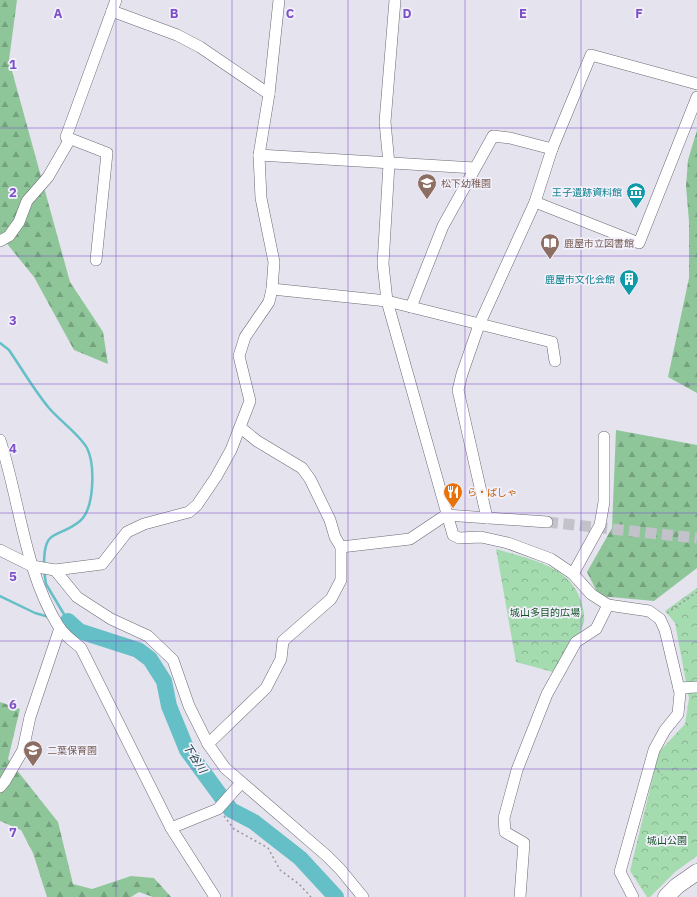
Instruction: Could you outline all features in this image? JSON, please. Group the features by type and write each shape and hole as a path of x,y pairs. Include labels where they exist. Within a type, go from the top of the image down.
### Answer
{"highway":[{"path":"666,897 677,886 697,872"}],"street":[{"path":"96,260 107,153 96,147 66,137 116,0"},
{"path":"0,550 32,566 55,570 102,564 127,532 144,524 190,512 197,505 216,478 241,428 250,401 239,356 245,337 268,302 272,289 274,262 261,198 259,155 269,94 279,0"},
{"path":"396,0 385,122 389,164 383,264 387,301 452,535 459,538 481,537 508,544 551,559 573,574 591,594 608,605 649,611 660,619 665,630 680,693 678,714 665,730 654,750 620,872 633,897"},
{"path":"112,11 177,35 200,47 269,94"},
{"path":"487,518 458,390 479,325 535,202 552,149 591,55 697,84"},
{"path":"535,202 639,243 697,97"},
{"path":"411,307 443,226 493,136 510,138 552,149"},
{"path":"0,241 9,236 19,222 27,201 48,177 70,139"},
{"path":"259,155 475,168"},
{"path":"272,289 387,301 552,342 555,361"},
{"path":"208,744 266,688 281,659 283,641 331,600 341,580 341,547 335,537 330,520 310,479 302,468 257,441 241,428"},
{"path":"573,574 600,525 604,502 604,437"},
{"path":"0,440 8,465 32,566 45,600 60,628 81,648 171,828 215,897"},
{"path":"341,547 410,539 446,515 547,522"},
{"path":"55,570 77,597 111,618 148,636 173,660 189,706 208,744 225,768 328,856 362,897"},
{"path":"520,897 524,843 505,832 504,818 517,770 547,694 576,642 596,629 608,605"},
{"path":"0,787 23,750 30,717 60,628"},
{"path":"679,688 697,687"},
{"path":"171,828 218,809 241,783"}],"path":[{"path":"664,615 697,592"},
{"path":"218,809 234,828 268,848 280,870 300,884 311,897"}],"green space":[{"path":"0,0 17,0 9,60 70,282 103,332 108,364 74,350 34,277 0,235"},
{"path":"697,130 697,393 668,377 689,278 689,222 686,186 688,160"},
{"path":"616,430 697,445 697,568 654,601 599,596 587,572 612,528"},
{"name":"城山多目的広場","path":"496,549 534,560 558,571 568,579 576,589 581,601 584,622 575,642 553,672 516,662"},
{"name":"城山公園","path":"697,588 697,856 675,872 650,897 647,897 630,871 659,752 685,724 689,698 675,623 665,611"},
{"path":"0,702 20,709 8,759 58,822 73,884 92,889 131,876 154,878 171,897 153,897 139,892 131,897 47,897 33,853 21,830 0,821"}],"waterway":[{"path":"0,343 9,350 33,387 49,408 84,443 90,455 92,486 89,506 85,515 80,521 49,539 46,544 44,565"},
{"path":"44,570 46,584 68,621"},
{"path":"0,596 35,613 49,617"},
{"name":"下谷川","path":"68,621 79,631 138,650 150,659 164,681 169,706 187,750 231,810 254,822 300,858 336,897"}],"tunnel":[{"path":"547,522 697,538"}],"place":[{"name":"松下幼稚園","path":"427,200"},
{"name":"王子遺跡資料館","path":"636,209"},
{"name":"鹿屋市立図書館","path":"550,260"},
{"name":"鹿屋市文化会館","path":"629,296"},
{"name":"ら・ぱしゃ","path":"453,509"},
{"name":"二葉保育園","path":"33,767"}]}
